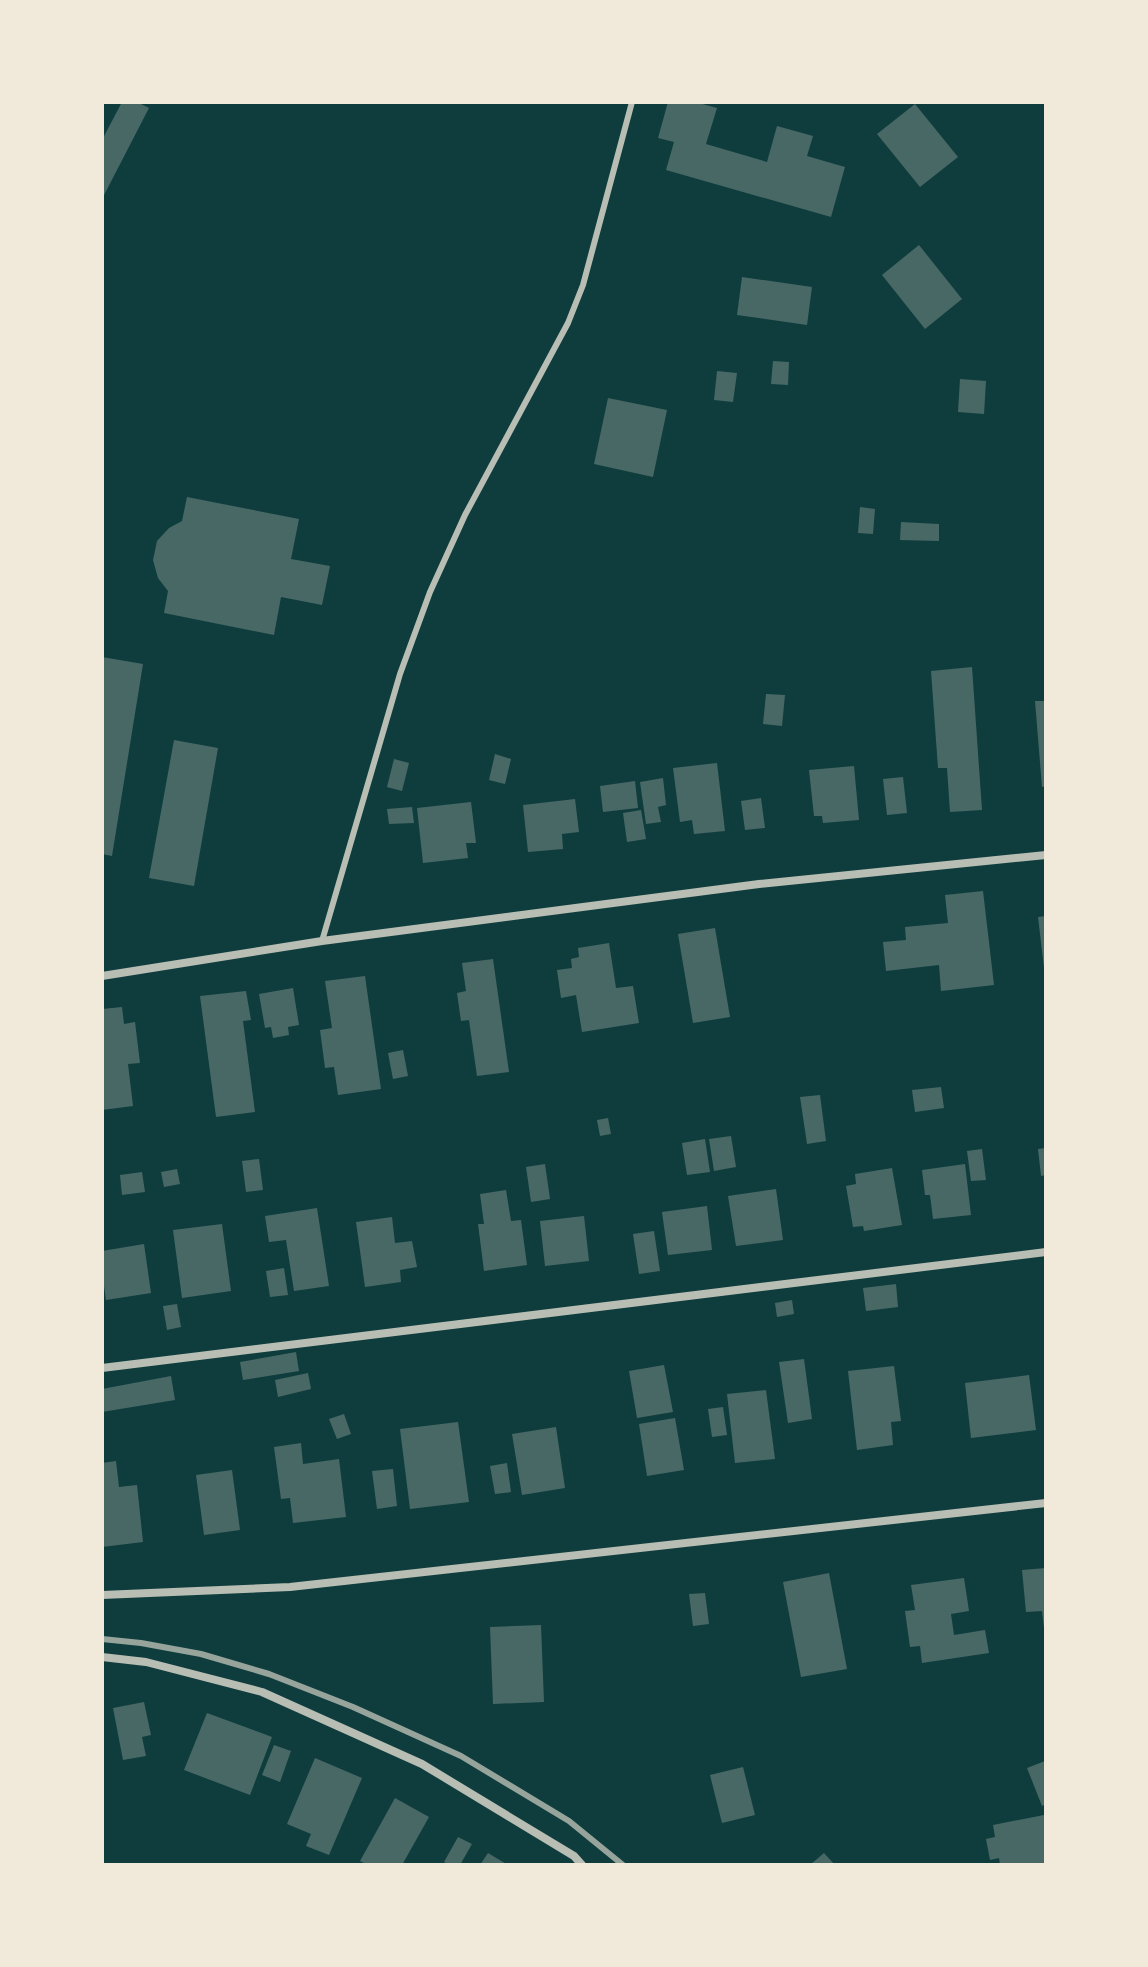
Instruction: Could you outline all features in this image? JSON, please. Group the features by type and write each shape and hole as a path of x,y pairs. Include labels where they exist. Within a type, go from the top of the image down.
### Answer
{"street":[{"path":"102,976 322,941 759,884 1046,855"},
{"path":"102,1368 1046,1252"},
{"path":"102,1595 290,1587 1046,1503"},
{"path":"102,1657 146,1662 262,1692 422,1764 574,1856 582,1865"}],"lane":[{"path":"322,941 400,674 430,592 465,515 568,323 583,285 632,102"}],"building":[{"path":"122,102 137,102 149,108 102,199 102,140"},
{"path":"668,102 695,102 717,108 706,144 767,162 777,126 813,136 807,156 845,167 831,217 666,170 674,142 658,138"},
{"path":"915,104 958,157 920,187 877,134"},
{"path":"919,245 962,299 925,329 882,275"},
{"path":"742,277 812,287 807,325 737,315"},
{"path":"773,361 789,362 788,385 771,384"},
{"path":"717,371 737,373 733,402 714,400"},
{"path":"960,379 986,381 984,414 958,412"},
{"path":"608,398 667,410 653,477 594,464"},
{"path":"187,497 299,519 291,559 330,566 322,605 281,597 274,635 164,613 168,591 158,578 153,560 157,541 169,528 182,521"},
{"path":"860,507 875,509 873,534 858,533"},
{"path":"901,522 939,524 939,541 900,540"},
{"path":"102,657 143,664 112,856 102,854"},
{"path":"972,667 982,810 950,812 947,768 938,768 931,671"},
{"path":"766,694 785,695 782,726 763,724"},
{"path":"1035,701 1046,701 1046,786 1042,787"},
{"path":"174,740 218,748 194,886 149,878"},
{"path":"495,754 511,759 505,784 489,780"},
{"path":"394,759 409,763 402,791 387,787"},
{"path":"717,763 725,831 694,834 692,820 680,822 673,768"},
{"path":"854,766 859,820 823,823 822,816 814,816 809,770"},
{"path":"903,777 907,813 887,815 883,779"},
{"path":"663,778 666,805 658,807 661,822 646,824 640,782"},
{"path":"635,781 638,808 603,812 600,786"},
{"path":"761,798 765,828 745,830 741,801"},
{"path":"575,799 579,832 562,834 563,849 528,852 523,805"},
{"path":"471,802 476,843 466,843 468,858 423,863 417,808"},
{"path":"412,807 414,823 389,824 387,809"},
{"path":"641,810 646,839 627,842 623,813"},
{"path":"983,891 994,985 941,991 939,965 886,971 883,942 906,940 905,927 948,923 945,895"},
{"path":"1046,916 1046,968 1044,968 1038,917"},
{"path":"715,928 730,1017 693,1023 678,934"},
{"path":"609,943 616,988 633,986 639,1023 582,1032 576,995 561,998 557,970 572,968 571,959 579,957 578,948"},
{"path":"493,959 509,1072 477,1076 469,1020 461,1021 457,993 466,991 462,963"},
{"path":"365,976 381,1089 338,1095 334,1067 325,1068 320,1030 332,1028 325,981"},
{"path":"293,988 299,1025 288,1027 289,1035 273,1038 271,1027 265,1028 259,994"},
{"path":"246,991 251,1020 243,1021 255,1112 216,1117 200,996"},
{"path":"122,1007 124,1024 135,1022 140,1063 128,1064 133,1106 102,1110 102,1009"},
{"path":"403,1050 408,1076 393,1079 388,1053"},
{"path":"941,1087 944,1108 915,1112 912,1090"},
{"path":"820,1095 826,1141 807,1144 800,1097"},
{"path":"608,1118 611,1134 600,1136 597,1120"},
{"path":"731,1136 736,1167 714,1171 709,1139"},
{"path":"705,1139 710,1172 687,1175 682,1143"},
{"path":"1046,1148 1046,1175 1041,1176 1038,1149"},
{"path":"982,1149 986,1180 971,1181 967,1151"},
{"path":"259,1159 263,1190 246,1192 242,1161"},
{"path":"545,1164 550,1199 531,1202 526,1167"},
{"path":"965,1164 971,1215 933,1219 930,1195 925,1195 922,1170"},
{"path":"892,1168 902,1225 864,1231 863,1226 853,1227 846,1186 856,1184 855,1174"},
{"path":"177,1169 180,1184 164,1187 161,1172"},
{"path":"142,1172 145,1192 122,1195 120,1175"},
{"path":"776,1189 783,1240 736,1246 728,1196"},
{"path":"506,1190 511,1221 521,1220 527,1265 484,1271 478,1224 484,1224 480,1194"},
{"path":"707,1206 712,1250 668,1255 662,1212"},
{"path":"317,1208 329,1286 294,1291 286,1240 269,1242 265,1216"},
{"path":"584,1216 589,1261 545,1266 540,1221"},
{"path":"392,1217 395,1243 412,1241 417,1267 400,1270 401,1282 365,1287 356,1222"},
{"path":"222,1224 231,1291 182,1298 173,1230"},
{"path":"654,1231 660,1271 639,1274 633,1234"},
{"path":"144,1244 151,1293 106,1300 102,1251"},
{"path":"284,1268 288,1295 270,1297 266,1271"},
{"path":"896,1284 898,1307 866,1311 863,1288"},
{"path":"792,1300 794,1314 777,1317 775,1303"},
{"path":"177,1304 181,1327 167,1330 163,1306"},
{"path":"296,1352 299,1371 243,1380 240,1362"},
{"path":"804,1359 812,1419 788,1423 779,1362"},
{"path":"664,1365 673,1412 637,1418 629,1371"},
{"path":"894,1366 901,1421 891,1422 893,1445 857,1450 848,1371"},
{"path":"308,1373 311,1389 278,1397 275,1380"},
{"path":"1029,1375 1036,1430 971,1438 965,1383"},
{"path":"171,1376 175,1400 102,1412 102,1389"},
{"path":"766,1390 775,1459 735,1463 727,1394"},
{"path":"723,1407 727,1435 712,1437 708,1409"},
{"path":"344,1414 351,1434 337,1439 329,1419"},
{"path":"675,1418 684,1470 647,1476 639,1424"},
{"path":"458,1422 469,1502 410,1509 400,1429"},
{"path":"556,1427 565,1488 522,1495 512,1434"},
{"path":"301,1443 303,1464 339,1459 346,1517 293,1523 290,1498 281,1499 274,1447"},
{"path":"116,1461 119,1487 137,1485 143,1542 102,1547 102,1463"},
{"path":"507,1463 511,1492 495,1494 490,1466"},
{"path":"393,1469 397,1506 377,1509 372,1471"},
{"path":"232,1470 240,1530 204,1535 196,1475"},
{"path":"1046,1568 1044,1628 1042,1611 1026,1612 1022,1570"},
{"path":"829,1573 847,1669 801,1677 783,1582"},
{"path":"964,1578 969,1611 951,1614 954,1635 985,1630 989,1653 922,1663 920,1646 910,1647 905,1611 915,1610 911,1585"},
{"path":"705,1593 709,1624 693,1626 689,1594"},
{"path":"541,1625 544,1702 493,1704 490,1627"},
{"path":"144,1702 151,1735 142,1737 146,1756 123,1760 113,1708"},
{"path":"207,1713 272,1737 250,1795 184,1770"},
{"path":"274,1745 291,1751 280,1782 262,1775"},
{"path":"315,1758 362,1778 329,1855 306,1846 311,1834 287,1824"},
{"path":"1045,1761 1046,1804 1042,1806 1027,1768"},
{"path":"743,1767 755,1815 722,1823 710,1775"},
{"path":"395,1798 429,1817 402,1865 368,1865 360,1861"},
{"path":"1044,1815 1046,1865 1000,1865 999,1858 990,1860 986,1839 995,1837 993,1825"},
{"path":"458,1837 472,1844 460,1865 450,1865 444,1862"},
{"path":"488,1853 508,1865 480,1865"},
{"path":"824,1853 835,1865 810,1865"}],"railway":[{"path":"102,1639 201,1654 269,1674 353,1707 461,1756 569,1821 623,1865"}]}
